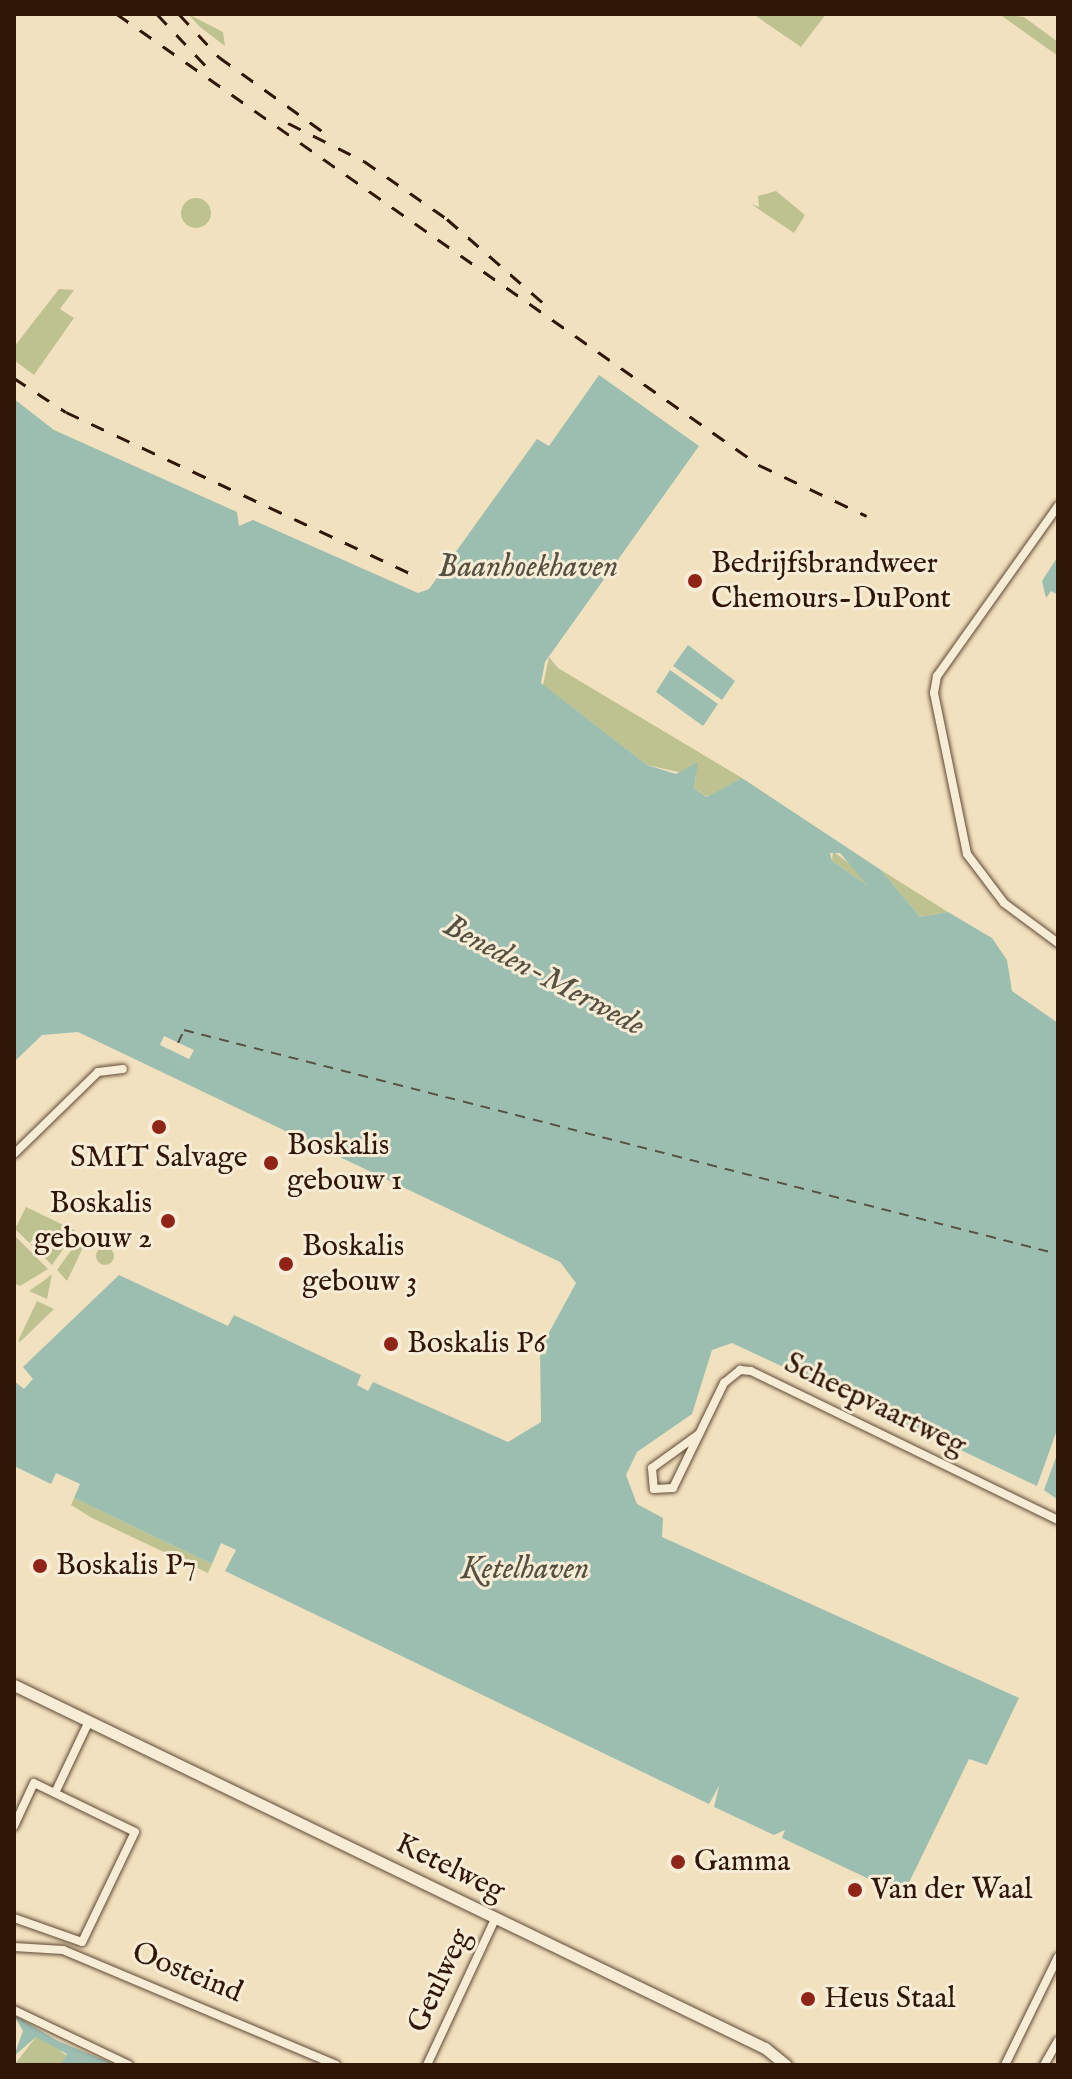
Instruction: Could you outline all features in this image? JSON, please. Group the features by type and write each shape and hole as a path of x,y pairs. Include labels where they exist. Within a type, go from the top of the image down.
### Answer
{"street":[{"path":"1058,506 937,676 934,693 967,854 1004,903 1058,943"},
{"path":"14,1154 98,1072 123,1069"},
{"name":"Scheepvaartweg","path":"699,1434 652,1468 654,1489 673,1488 724,1383 740,1370 751,1371 1058,1520"},
{"name":"Ketelweg","path":"14,1685 496,1917 786,2065"},
{"path":"55,1793 89,1721"},
{"path":"14,1826 34,1783 135,1832 82,1942 14,1918"},
{"name":"Geulweg","path":"427,2065 496,1917"},
{"name":"Oosteind","path":"14,1947 76,1955 336,2065"},
{"path":"1005,2065 1055,1971 1058,1957"},
{"path":"14,2010 129,2065"},
{"path":"1044,2065 1058,2041"}],"green space":[{"path":"188,14 223,32 225,46 200,27"},
{"path":"753,14 826,14 801,47"},
{"path":"999,14 1024,17 1058,42 1058,56"},
{"path":"776,191 805,215 794,233 751,204 759,207 758,196"},
{"path":"196,198 207,202 211,213 207,224 196,228 185,224 181,213 185,202"},
{"path":"59,289 74,290 60,309 74,318 34,375 14,360 14,347"},
{"path":"549,657 558,668 742,778 708,797 694,788 696,776 647,765 543,685"},
{"path":"833,851 861,873 867,885 832,861"},
{"path":"881,870 948,912 920,917"},
{"path":"26,1207 76,1231 52,1265 15,1229"},
{"path":"83,1234 88,1237 67,1281 57,1270"},
{"path":"14,1235 48,1269 20,1286 14,1283"},
{"path":"101,1247 109,1247 114,1256 112,1263 101,1265 96,1260 96,1252"},
{"path":"52,1274 47,1299 29,1291 46,1279"},
{"path":"37,1301 54,1309 20,1342 18,1341"},
{"path":"74,1498 212,1564 208,1573 92,1518 71,1505"},
{"path":"36,2037 50,2042 68,2057 61,2065 14,2065"}],"water":[{"path":"599,375 699,446 545,662 541,683 647,765 676,774 698,762 694,788 707,797 742,778 881,870 920,917 948,912 992,938 1007,960 1012,991 1058,1023 1058,1427 1037,1486 732,1343 712,1350 692,1414 637,1452 626,1475 637,1504 663,1518 662,1537 1019,1698 987,1765 969,1759 903,1895 782,1838 785,1830 774,1835 714,1807 719,1786 709,1804 225,1571 236,1550 221,1543 212,1564 74,1498 80,1484 56,1473 51,1484 14,1466 14,1381 24,1389 33,1379 23,1367 119,1275 228,1326 234,1315 361,1375 357,1385 368,1391 373,1382 508,1442 541,1422 540,1349 576,1283 560,1262 78,1032 42,1035 14,1062 14,399 54,430 237,512 239,526 253,520 418,593 429,589 537,439 549,446","holes":["830,853 840,853 867,885 832,861"]},
{"path":"1058,556 1058,595 1051,591 1046,598 1042,581"},
{"path":"688,645 735,681 722,700 673,666"},
{"path":"670,670 718,704 703,726 656,692"},
{"path":"1058,1452 1058,1500 1044,1490"},
{"path":"14,2015 58,2041 116,2065 61,2065 67,2054 36,2037 14,2056 23,2031"}],"pier":[{"path":"164,1036 194,1050 189,1059 160,1045"}],"ferry route":[{"path":"178,1043 184,1030 1058,1254"}],"railway":[{"path":"117,14 759,465 867,516"},
{"path":"157,14 206,66"},
{"path":"179,14 219,57 326,134"},
{"path":"288,123 364,161 447,219 548,307"},
{"path":"14,378 66,412 421,578"}],"place":[{"name":"Bedrijfsbrandweer Chemours-DuPont","path":"695,581"},
{"name":"SMIT Salvage","path":"159,1127"},
{"name":"Boskalis gebouw 1","path":"271,1163"},
{"name":"Boskalis gebouw 2","path":"168,1221"},
{"name":"Boskalis gebouw 3","path":"286,1264"},
{"name":"Boskalis P6","path":"391,1344"},
{"name":"Boskalis P7","path":"40,1566"},
{"name":"Gamma","path":"678,1862"},
{"name":"Van der Waal","path":"855,1890"},
{"name":"Heus Staal","path":"808,1999"}],"water label":[{"name":"Baanhoekhaven","path":"528,568"},
{"name":"Beneden-Merwede","path":"543,977"},
{"name":"Ketelhaven","path":"525,1570"}]}
